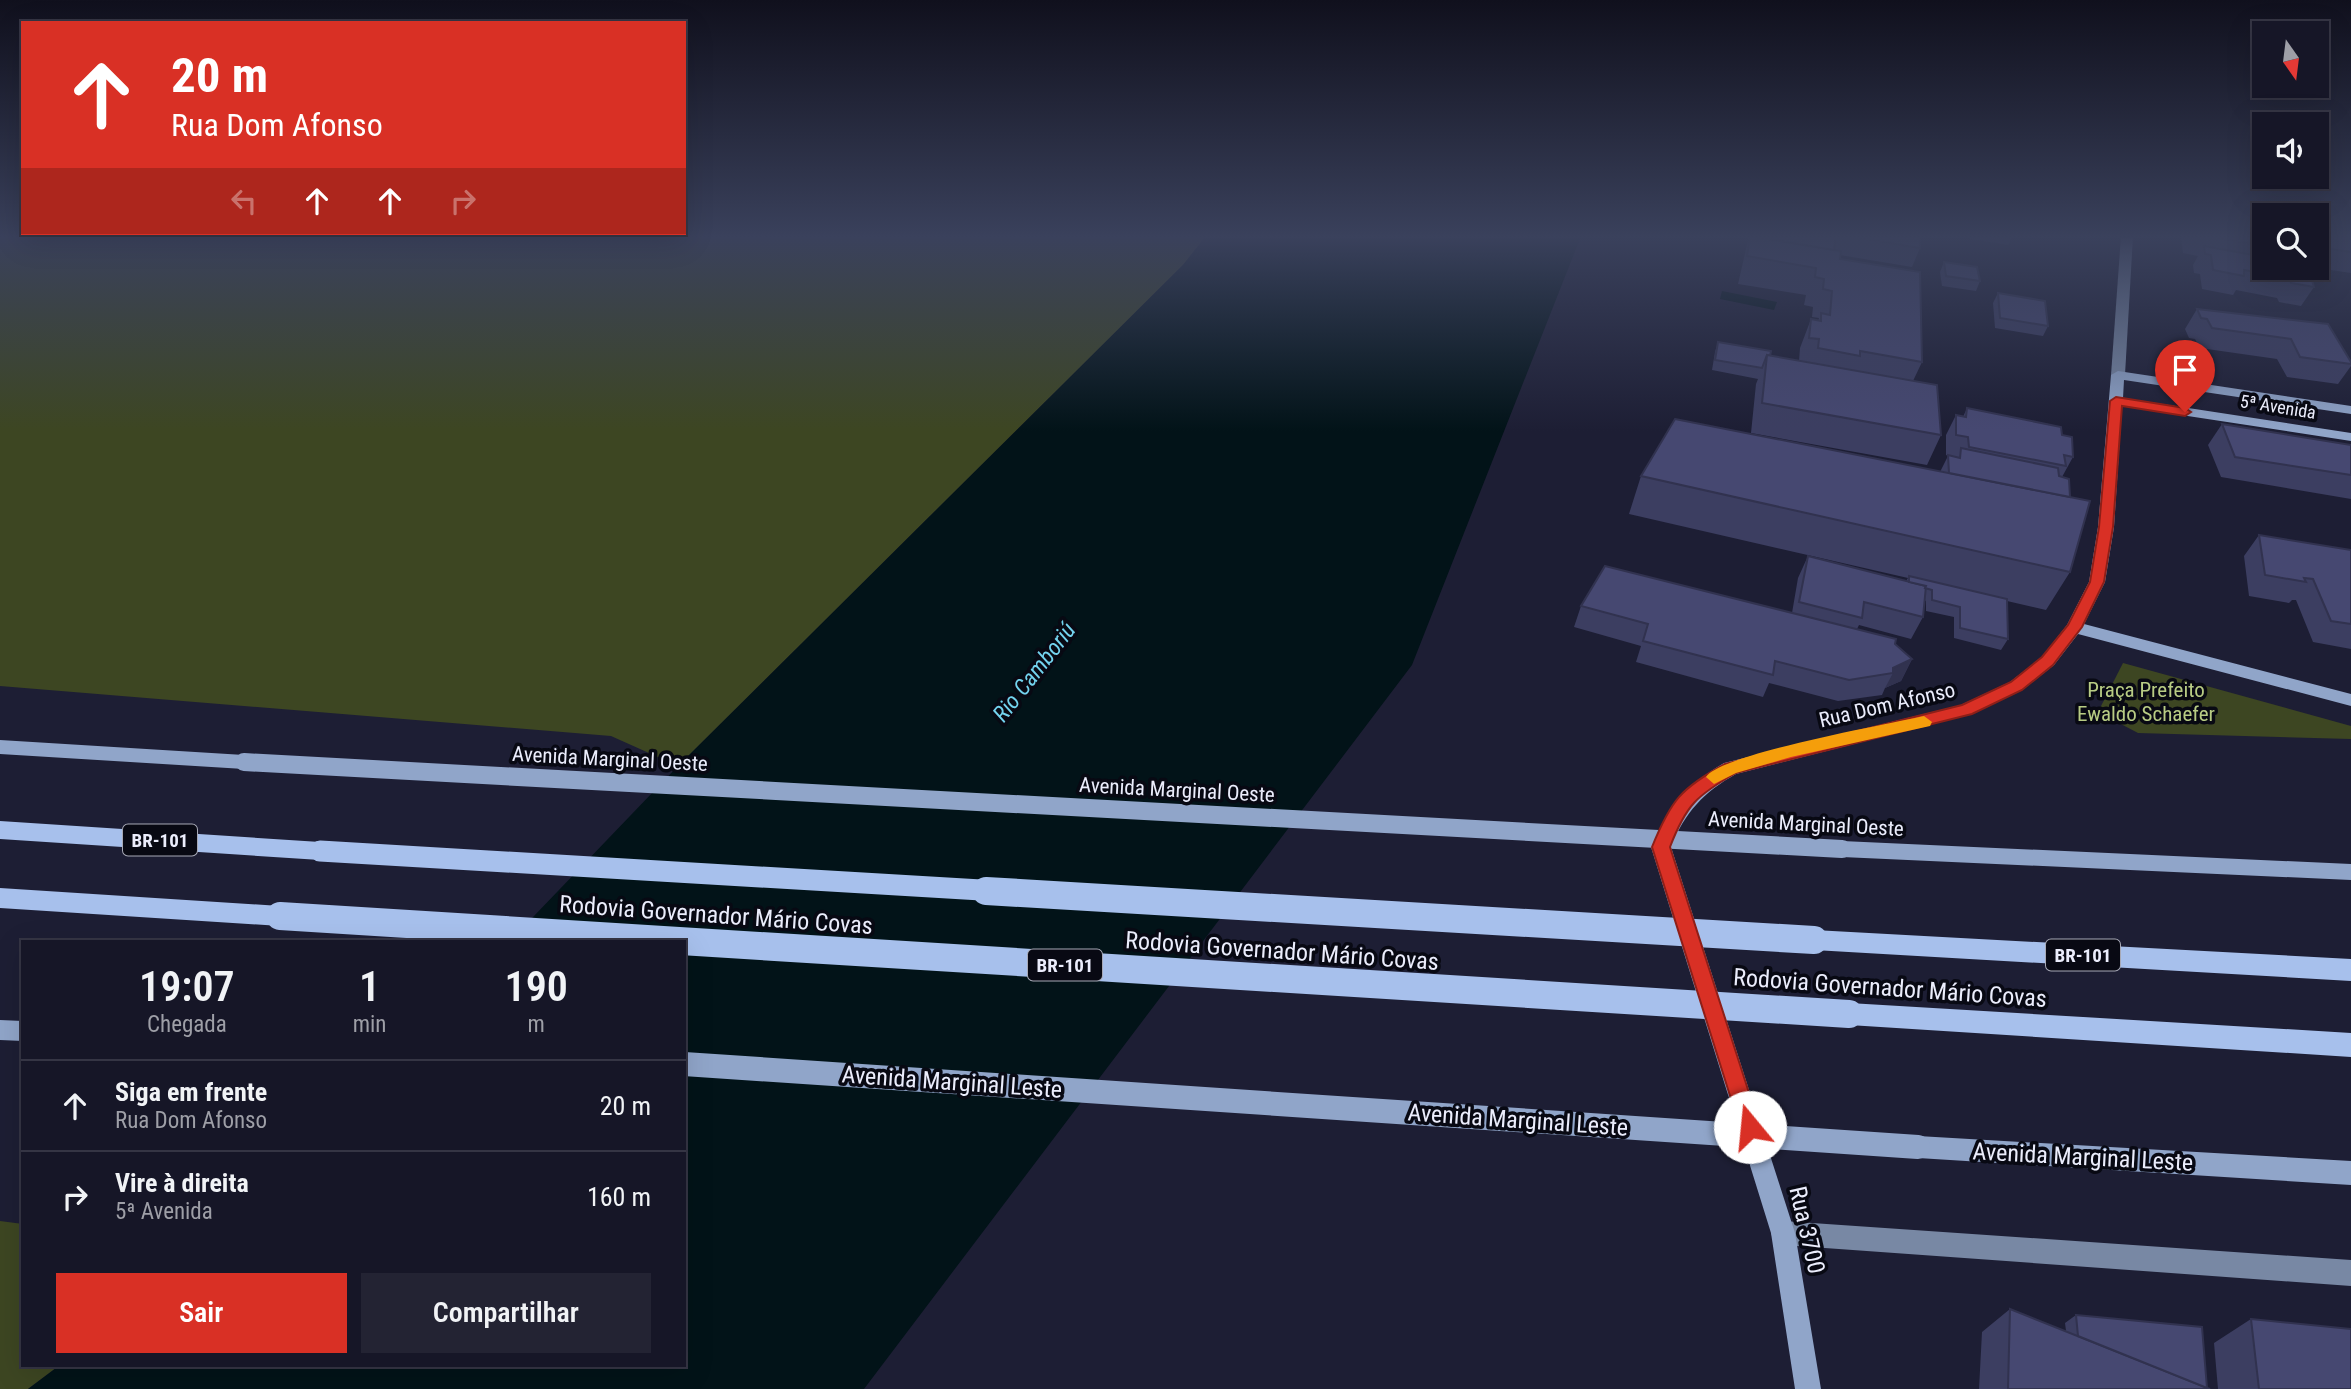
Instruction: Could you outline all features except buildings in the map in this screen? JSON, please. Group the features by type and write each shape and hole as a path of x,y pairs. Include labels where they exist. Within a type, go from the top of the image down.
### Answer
{"highway":[{"name":"Rodovia Governador Mário Covas","path":"0,830 2351,970"},
{"name":"Rodovia Governador Mário Covas","path":"0,898 664,940"},
{"name":"Rodovia Governador Mário Covas","path":"686,941 2351,1045"}],"main road":[{"name":"Rua Dom Afonso","path":"1700,968 1661,847 1675,812 1700,785 1731,768 1772,756 1966,710 2016,686 2048,661 2074,627 2097,582 2106,527 2123,301"},
{"name":"5ª Avenida","path":"2118,375 2351,410"},
{"name":"5ª Avenida","path":"2116,401 2351,437"},
{"path":"2074,627 2351,700"},
{"name":"Avenida Marginal Oeste","path":"0,747 1842,849 2351,872"},
{"name":"Rua 3700","path":"1700,968 1783,1233 1808,1389"},
{"path":"0,1030 21,1031"},
{"name":"Avenida Marginal Leste","path":"686,1064 1918,1147 2351,1173"},
{"path":"1783,1233 2351,1273"}],"green space":[{"path":"0,301 1147,301 678,766 611,736 0,686"},
{"name":"Praça Prefeito Ewaldo Schaefer","path":"2123,663 2351,726 2351,739 2138,733 2098,712"},
{"path":"0,1221 21,1224 21,1367 57,1367 28,1389 0,1389"}],"water":[{"name":"Rio Camboriú","path":"1147,301 1555,301 1412,665 864,1389 28,1389 57,1367 686,1367 686,940 511,940 678,766"},
{"path":"1729,301 1777,302 1774,310"}],"slow traffic":[{"path":"1714,777 1731,768 1791,751 1924,722"}],"route":[{"path":"1750,1127 1672,889 1661,847 1675,812 1700,785 1731,768 1966,710 2016,686 2048,661 2074,627 2097,582 2106,527 2116,401 2185,412"}]}
